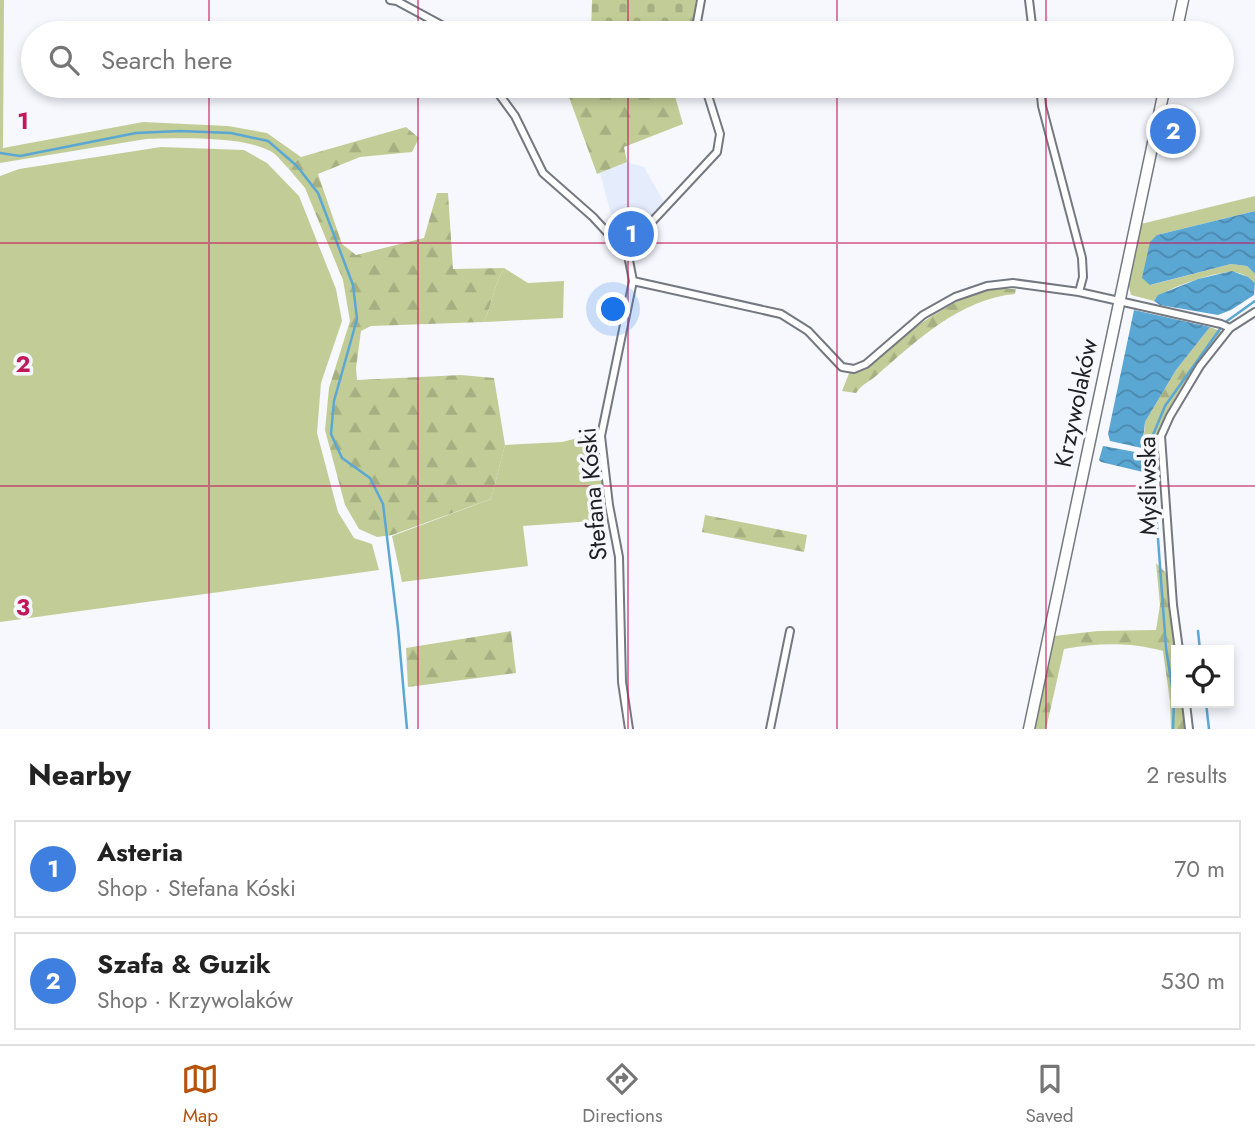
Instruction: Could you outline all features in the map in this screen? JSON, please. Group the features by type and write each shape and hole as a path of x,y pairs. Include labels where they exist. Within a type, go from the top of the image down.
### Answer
{"street":[{"path":"390,0 397,1 434,21"},
{"path":"697,21 701,0"},
{"path":"1029,0 1032,21"},
{"path":"1179,21 1183,0"},
{"path":"502,98 515,116 543,173 593,217 628,256 634,242 717,152 720,134 709,98"},
{"path":"1041,98 1082,258 1083,277 1079,292"},
{"name":"Krzywolaków","path":"1029,729 1162,98"},
{"name":"Stefana Kóski","path":"628,256 633,281 601,436 609,505 619,557 622,682 629,729"},
{"path":"633,281 781,314 808,331 842,367 854,369 866,364 923,315 955,297 987,286 1013,284 1079,292 1230,328"},
{"name":"Myśliwska","path":"1178,645 1161,436 1200,366 1230,328 1255,312"},
{"path":"770,729 790,631"},
{"path":"1187,708 1189,729"}],"shaded area":[{"path":"627,162 644,167 665,204 628,249 603,223 612,218 600,173"}],"green space":[{"path":"0,0 4,0 3,148 143,122 228,126 267,133 301,157 288,168 272,152 246,143 211,139 146,139 0,163"},
{"path":"592,0 696,0 693,21 591,21"},
{"path":"569,98 675,98 683,124 624,147 627,162 597,174"},
{"path":"406,127 419,138 412,152 360,157 318,174 342,244 356,255 424,238 437,193 448,193 453,269 504,268 484,322 371,326 361,331 357,380 461,375 494,378 505,445 491,499 392,535 377,537 359,529 345,505 325,430 329,388 350,321 343,280 305,188 288,168 301,157"},
{"path":"161,147 244,150 267,163 299,196 336,289 342,321 321,383 317,433 338,512 354,538 372,544 379,570 0,622 0,176 19,169"},
{"path":"1255,196 1255,211 1157,235 1151,285 1231,264 1247,266 1255,274 1255,283 1244,275 1231,272 1189,282 1167,291 1154,301 1131,295 1128,283 1141,224"},
{"path":"504,268 528,283 564,281 563,318 484,322"},
{"path":"985,289 1016,289 1015,294 976,304 957,313 923,336 856,393 842,391 850,371 868,366 931,316"},
{"path":"1210,327 1223,332 1169,408 1158,440 1158,474 1147,473 1143,448 1145,422 1176,370"},
{"path":"598,433 607,520 523,526 528,566 402,582 392,536 491,499 505,445 562,442"},
{"path":"705,515 807,535 804,552 702,532"},
{"path":"1156,563 1166,573 1175,645 1171,645 1171,708 1184,708 1187,729 1171,729 1163,651 1114,644 1064,649 1046,729 1033,729 1054,636 1098,631 1156,630 1160,605"},
{"path":"511,631 516,673 408,687 406,648"}],"water":[{"path":"1255,211 1255,274 1247,266 1231,264 1150,285 1142,278 1150,242 1157,235"},
{"path":"1232,271 1255,283 1254,295 1218,315 1160,305 1154,301 1158,295 1198,279"},
{"path":"1134,310 1210,327 1176,370 1145,422 1142,448 1110,441 1108,434"},
{"path":"1103,446 1146,454 1147,473 1101,462 1099,460"}],"waterway":[{"path":"0,153 20,156 136,133 231,133 268,141 297,166 318,193 353,285 357,319 334,401 331,434 342,458 370,478 383,504 407,729"},
{"path":"1227,321 1255,301"},
{"path":"1173,729 1174,700 1166,648 1153,435 1165,406 1220,329"},
{"path":"1198,631 1199,645"},
{"path":"1207,708 1209,729"}],"place":[{"name":"Szafa & Guzik","path":"1173,131"},
{"name":"Asteria","path":"631,234"}]}
